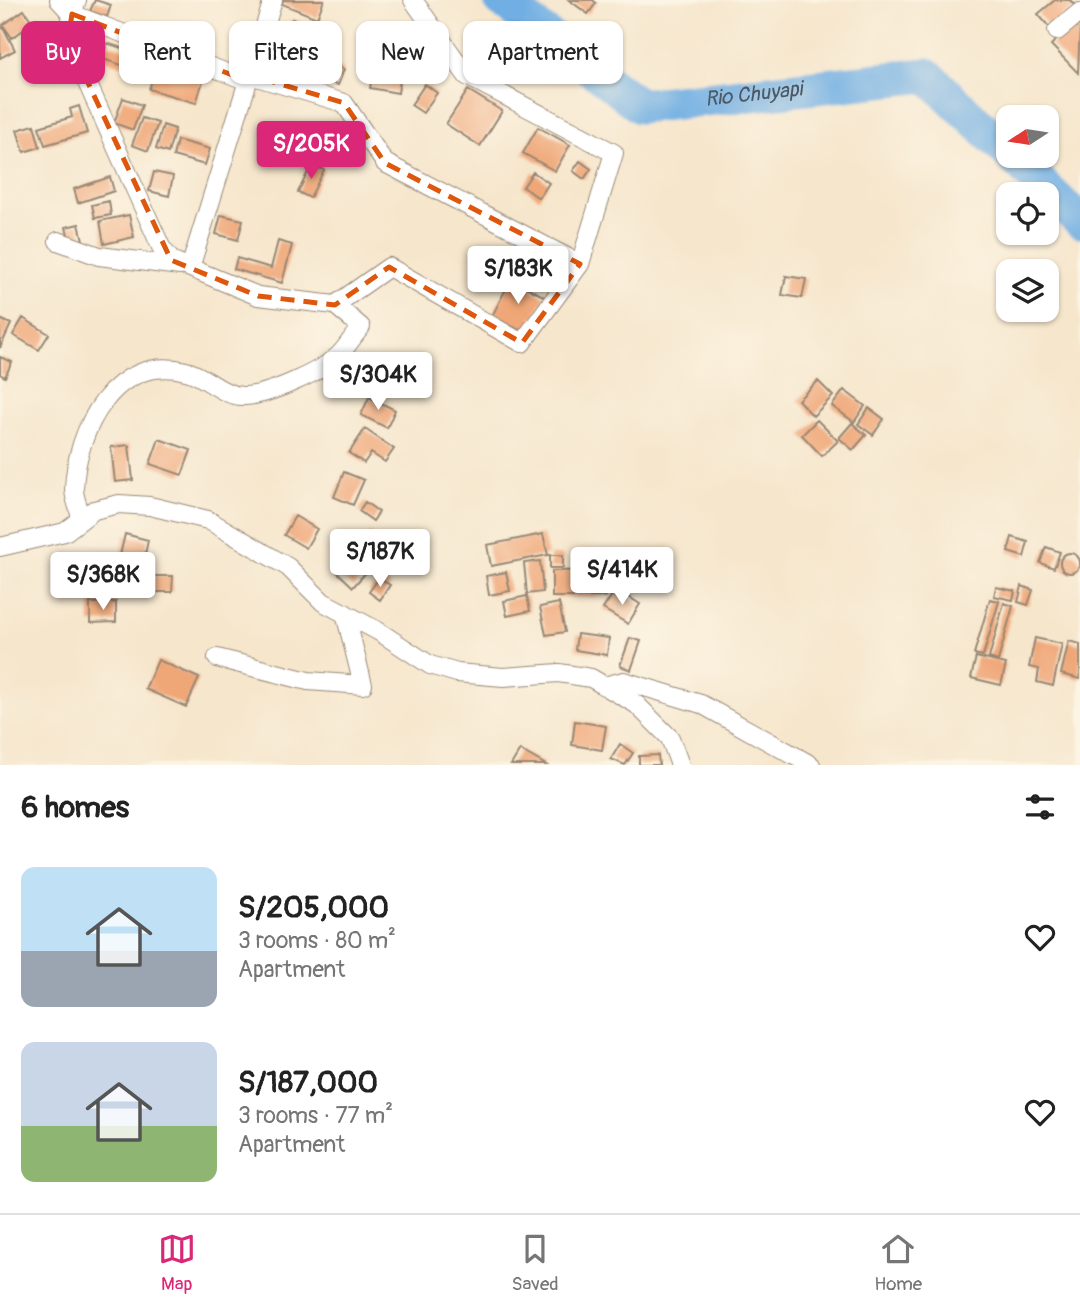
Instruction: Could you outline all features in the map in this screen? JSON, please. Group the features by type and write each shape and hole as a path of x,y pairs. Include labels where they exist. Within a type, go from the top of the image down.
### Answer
{"street":[{"path":"59,0 229,70"},
{"path":"267,21 273,0"},
{"path":"335,305 389,267 522,342 580,264 614,153 467,76 413,0"},
{"path":"74,7 68,40 160,247 171,260 258,296 335,305 361,327 340,355 281,388 243,397 188,371 160,368 128,379 94,411 78,450 74,492 81,520"},
{"path":"1057,31 1080,12"},
{"path":"190,268 247,84"},
{"path":"272,84 344,103 385,163 580,264"},
{"path":"58,241 99,256 190,268"},
{"path":"0,547 65,532 94,510 119,505 150,506 208,520 288,568 323,602 430,665 457,673 503,677 559,673 591,678 636,704 670,738 680,765"},
{"path":"217,658 308,681 363,685 345,613"},
{"path":"604,686 624,681 701,704 811,765"}],"highlighted area":[{"path":"72,14 248,81 250,75 344,103 385,163 580,264 522,343 389,267 335,305 258,296 171,260 68,40"}],"building":[{"path":"95,0 111,5 107,17 90,11"},
{"path":"283,0 324,0 317,18 282,4"},
{"path":"569,0 593,0 596,3 588,14"},
{"path":"1055,0 1070,0 1075,6 1050,28 1038,14"},
{"path":"24,10 32,21 21,21 21,32 12,38 3,25"},
{"path":"1075,21 1080,26 1078,73 1051,45"},
{"path":"3,27 15,50 0,58 0,29"},
{"path":"107,43 119,47 119,64 105,60"},
{"path":"151,84 202,84 196,103 149,89"},
{"path":"371,84 399,84 398,93 370,88"},
{"path":"425,84 437,93 423,113 411,105"},
{"path":"468,90 502,111 480,146 446,124"},
{"path":"123,98 142,105 133,130 114,123"},
{"path":"79,106 87,133 45,145 39,127 72,117 70,109"},
{"path":"142,118 158,123 148,151 132,145"},
{"path":"34,125 40,147 24,152 17,130"},
{"path":"163,125 175,129 168,153 156,149"},
{"path":"538,127 570,145 555,171 523,153"},
{"path":"177,140 210,149 205,165 173,156"},
{"path":"580,161 591,169 584,179 573,171"},
{"path":"312,164 324,170 310,198 298,192"},
{"path":"154,172 173,176 169,196 149,191"},
{"path":"533,172 549,183 539,198 523,187"},
{"path":"110,177 114,191 78,203 74,189"},
{"path":"109,201 111,215 95,218 92,205"},
{"path":"129,215 134,237 104,244 100,221"},
{"path":"221,215 243,220 238,240 216,234"},
{"path":"79,224 83,240 70,243 66,227"},
{"path":"278,241 292,245 282,283 234,269 237,258 271,268"},
{"path":"786,276 806,279 802,298 782,295"},
{"path":"511,279 545,297 525,333 492,316"},
{"path":"23,318 49,334 39,350 13,335"},
{"path":"0,319 11,324 0,348"},
{"path":"0,357 12,362 5,377 0,374"},
{"path":"818,381 833,396 813,416 798,400"},
{"path":"844,390 865,406 854,422 832,406"},
{"path":"369,397 395,410 387,428 361,415"},
{"path":"869,408 884,419 873,435 858,424"},
{"path":"817,420 838,441 822,456 802,435"},
{"path":"852,423 866,435 853,450 839,438"},
{"path":"365,429 394,449 385,462 371,453 364,463 349,453"},
{"path":"159,439 191,450 182,475 150,464"},
{"path":"129,445 133,480 115,482 111,447"},
{"path":"344,472 364,480 353,505 334,497"},
{"path":"365,502 379,512 373,521 359,511"},
{"path":"295,516 317,529 306,548 284,535"},
{"path":"370,533 387,549 353,587 336,571"},
{"path":"125,534 148,540 142,570 118,564"},
{"path":"543,534 548,555 491,566 487,545"},
{"path":"1012,537 1028,542 1024,557 1008,552"},
{"path":"1046,547 1060,552 1054,568 1040,563"},
{"path":"1070,553 1077,556 1080,563 1077,570 1070,573 1063,570 1060,563 1063,556"},
{"path":"550,555 563,555 563,568 550,568"},
{"path":"540,561 543,592 527,594 524,563"},
{"path":"109,563 129,568 123,589 104,584"},
{"path":"604,570 605,597 552,597 552,571"},
{"path":"506,572 510,591 489,595 486,576"},
{"path":"148,576 173,576 172,592 148,592"},
{"path":"379,578 390,585 380,600 369,592"},
{"path":"1022,586 1033,590 1028,605 1018,602"},
{"path":"996,587 1015,591 1013,600 994,596"},
{"path":"616,589 640,604 628,624 603,609"},
{"path":"527,596 530,611 507,616 504,601"},
{"path":"990,599 999,601 983,656 974,654"},
{"path":"116,602 116,622 90,623 90,603"},
{"path":"559,603 565,632 546,635 540,607"},
{"path":"1004,603 1013,606 998,661 989,658"},
{"path":"577,634 609,638 607,655 575,650"},
{"path":"630,638 641,641 631,670 620,666"},
{"path":"1035,638 1062,644 1053,686 1037,682 1039,669 1029,667"},
{"path":"1069,641 1080,644 1080,679 1061,674"},
{"path":"976,657 1006,664 1001,685 971,678"},
{"path":"158,660 199,678 186,707 145,689"},
{"path":"575,721 606,726 602,750 572,745"},
{"path":"620,744 633,753 625,765 611,759"},
{"path":"520,750 546,765 511,765"},
{"path":"658,755 659,765 639,765 639,756"}],"waterway":[{"name":"Rio Chuyapi","path":"501,0 640,106 927,75 996,141"},
{"name":"Rio Chuyapi","path":"1025,168 1080,221"}]}
